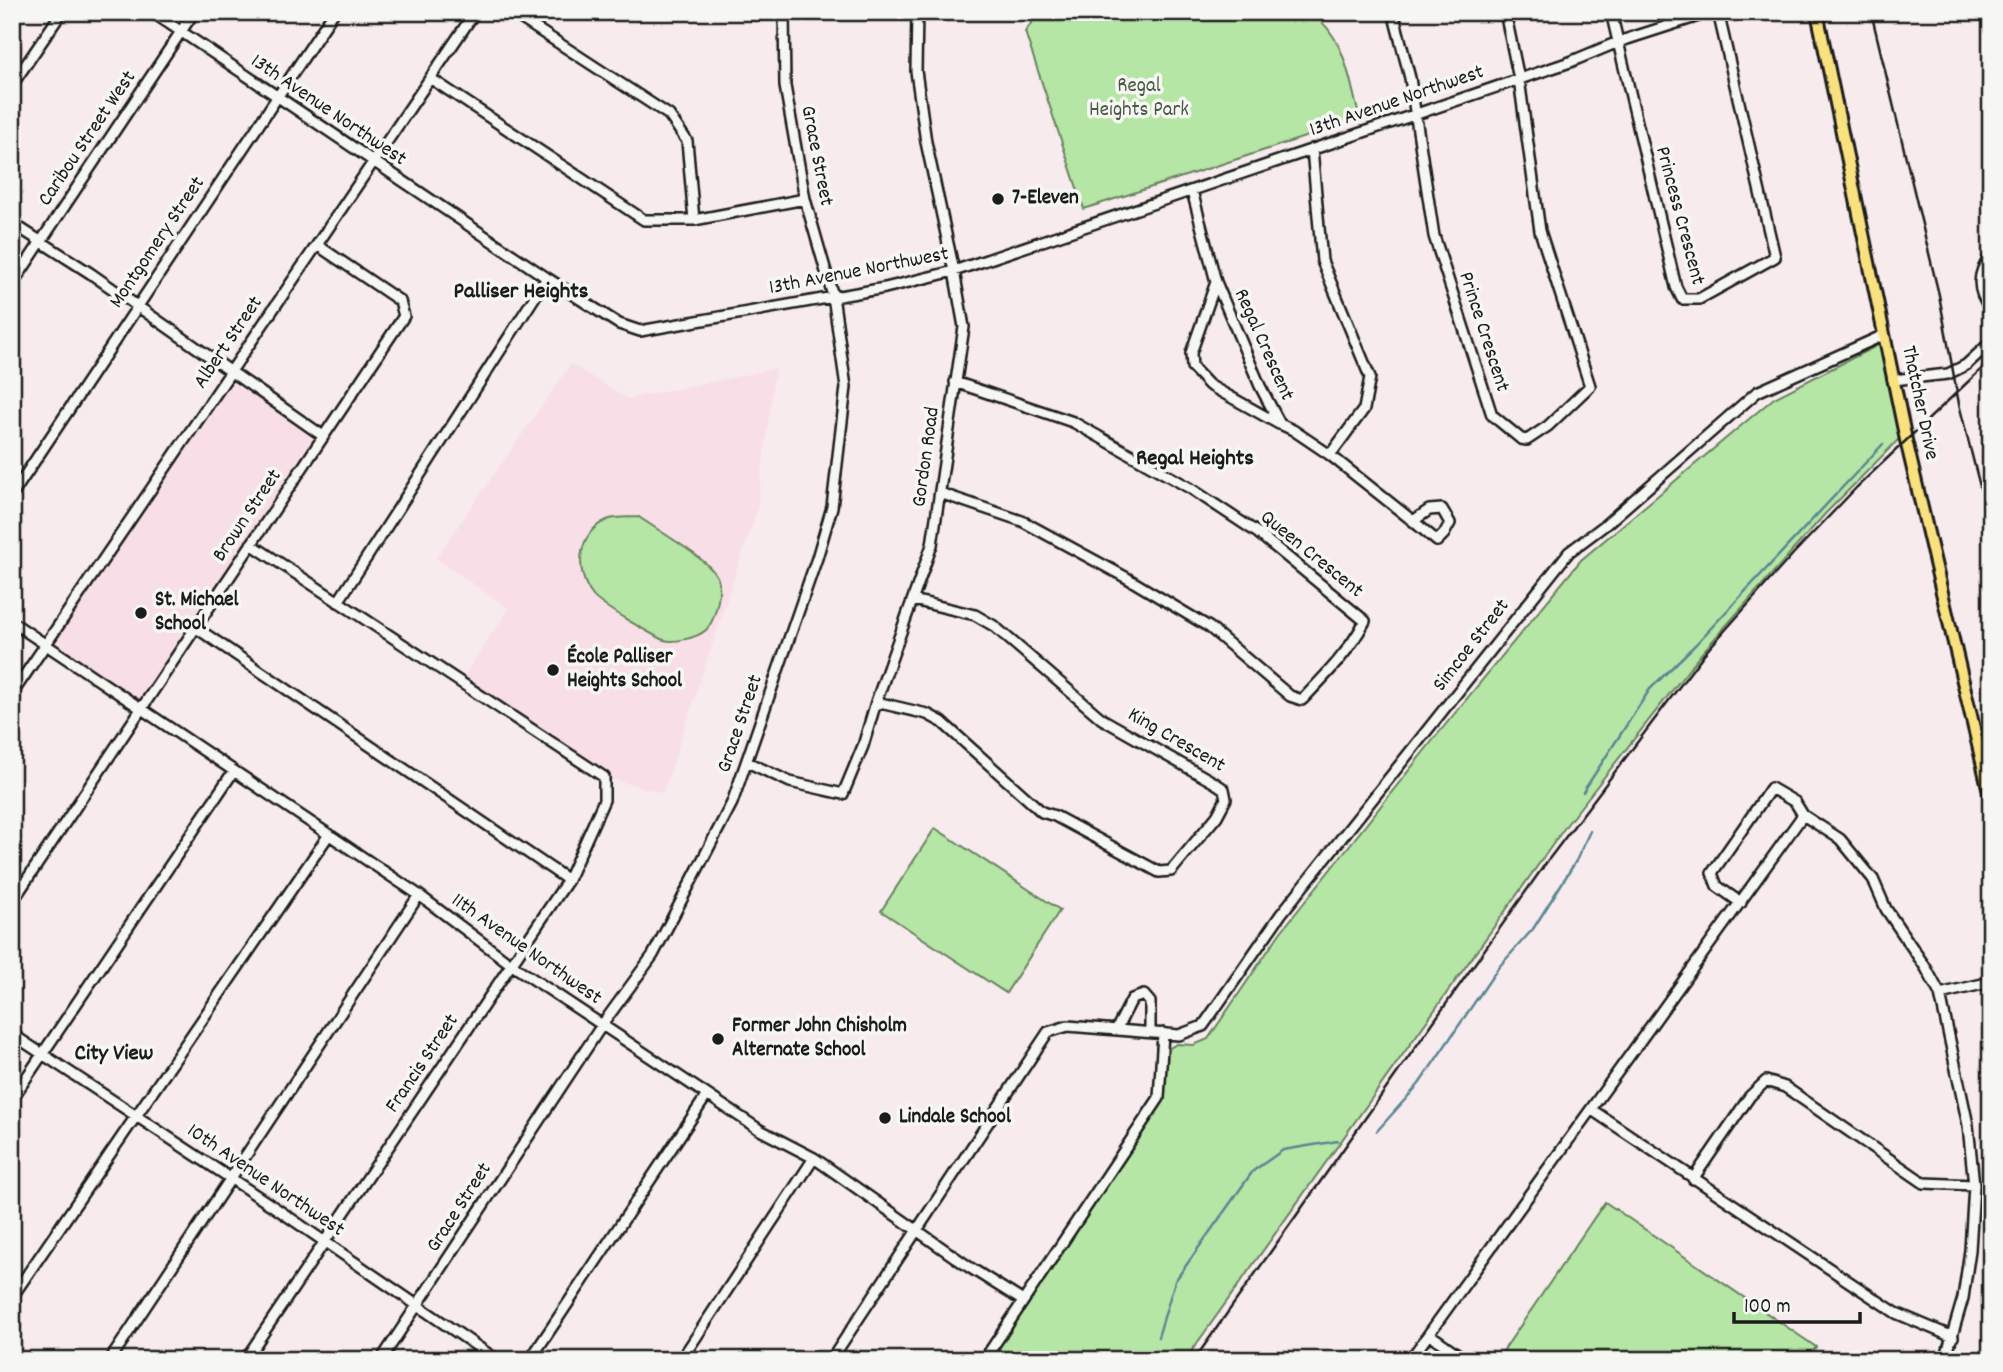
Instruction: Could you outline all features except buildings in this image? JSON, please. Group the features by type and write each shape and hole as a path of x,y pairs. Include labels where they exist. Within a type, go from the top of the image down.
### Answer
{"main road":[{"name":"Thatcher Drive","path":"1817,12 1893,380 1991,800"}],"street":[{"path":"12,85 62,12"},
{"name":"13th Avenue Northwest","path":"152,12 547,278 619,324 640,331 885,288 954,271 1711,12"},
{"name":"Caribou Street West","path":"12,285 194,12"},
{"name":"Montgomery Street","path":"12,495 334,12"},
{"name":"Albert Street","path":"12,694 475,12"},
{"path":"511,12 669,115 687,141 694,220"},
{"name":"Grace Street","path":"381,1360 602,1025 653,955 732,803 817,558 832,506 846,387 833,296 805,199 785,86 785,12"},
{"name":"Gordon Road","path":"747,762 790,782 842,794 863,746 932,545 964,327 926,142 916,71 917,12"},
{"path":"1393,12 1416,114"},
{"path":"1505,12 1519,79"},
{"path":"1611,12 1618,42"},
{"name":"Princess Crescent","path":"1618,42 1676,287 1682,299 1699,299 1775,257 1718,12"},
{"path":"430,78 644,220 694,220 805,199"},
{"name":"Prince Crescent","path":"1416,114 1434,236 1476,371 1492,415 1521,439 1527,440 1548,426 1590,387 1540,231 1519,79"},
{"path":"1312,149 1322,261 1370,377 1364,409 1330,455"},
{"name":"Regal Crescent","path":"1192,191 1216,282 1260,386 1280,424 1330,455 1412,522"},
{"path":"12,223 137,305 323,436"},
{"name":"Brown Street","path":"12,902 404,316 400,301 317,245"},
{"path":"1991,256 1983,266 1979,280 1981,294 1991,309"},
{"path":"251,544 338,602 547,278"},
{"path":"1216,282 1191,353 1192,367 1209,385 1280,424"},
{"name":"Simcoe Street","path":"831,1360 1048,1032 1068,1026 1179,1035 1203,1026 1281,914 1569,552 1605,525 1757,392 1884,335"},
{"path":"1893,380 1948,374 1966,365 1991,342"},
{"name":"Queen Crescent","path":"940,494 1022,521 1127,578 1209,627 1290,696 1301,700 1337,663 1357,637 1365,621 1258,533 1190,488 1073,422 956,383"},
{"name":"King Crescent","path":"876,702 934,717 1042,812 1055,816 1159,872 1171,870 1217,816 1226,799 1224,789 1215,783 1102,719 995,626 975,615 913,600"},
{"name":"Francis Street","path":"244,1360 568,880 604,800 604,777 338,602"},
{"name":"11th Avenue Northwest","path":"12,622 419,895 512,965 760,1130 814,1158 1023,1301"},
{"path":"195,627 568,880"},
{"path":"12,1099 233,772"},
{"path":"1741,903 1717,886 1712,873 1771,788 1794,802 1803,815 1840,839 1873,879 1886,909 1926,968 1940,994 1968,1125 1974,1185 1963,1298 1945,1360"},
{"path":"1410,1360 1803,815"},
{"path":"12,1297 328,836"},
{"path":"110,1360 419,895"},
{"path":"1940,994 1991,982"},
{"path":"1116,1030 1132,999 1144,995 1150,1002 1150,1032"},
{"path":"984,1360 1159,1098 1163,1033"},
{"name":"10th Avenue Northwest","path":"12,1034 230,1178 497,1360"},
{"path":"1693,1179 1750,1096 1766,1081 1785,1087 1924,1184 1974,1185"},
{"path":"530,1360 707,1095"},
{"path":"1592,1110 1896,1313 1953,1337"},
{"path":"681,1360 814,1158"},
{"path":"1429,1334 1466,1360"}],"shaded area":[{"path":"571,364 627,399 775,369 757,509 663,793 604,777 459,683 509,609 436,558"},
{"path":"230,372 323,436 143,708 46,644"}],"green space":[{"name":"Regal Heights Park","path":"1039,12 1310,12 1322,22 1339,46 1360,119 1084,209 1025,32"},
{"path":"1878,345 1884,350 1901,437 1825,514 1701,654 1568,823 1185,1360 988,1360 1141,1135 1161,1101 1167,1052 1177,1044 1194,1045 1208,1039 1280,933 1437,735 1581,560 1774,398"},
{"path":"639,517 695,554 718,579 715,613 702,633 678,640 661,639 605,606 593,596 587,586 581,565 584,543 589,534 607,520"},
{"path":"935,828 1060,910 1006,993 881,911"},
{"path":"1605,1202 1816,1347 1807,1360 1497,1360"}],"waterway":[{"path":"1583,792 1650,689 1696,644 1883,444"},
{"path":"1377,1131 1419,1084 1498,968 1533,929 1576,861 1590,831"},
{"path":"1158,1337 1175,1281 1253,1171 1283,1150 1338,1141"}],"railway":[{"path":"1871,12 1939,295 1959,404 1991,530"},
{"path":"1194,1360 1546,863 1704,654 1857,487 1991,360"}],"place":[{"name":"7-Eleven","path":"998,199"},
{"name":"St. Michael School","path":"141,613"},
{"name":"École Palliser Heights School","path":"553,670"},
{"name":"Former John Chisholm Alternate School","path":"718,1039"},
{"name":"Lindale School","path":"885,1118"}],"district":[{"name":"Palliser Heights","path":"521,292"},
{"name":"Regal Heights","path":"1195,459"},
{"name":"City View","path":"114,1054"}]}
